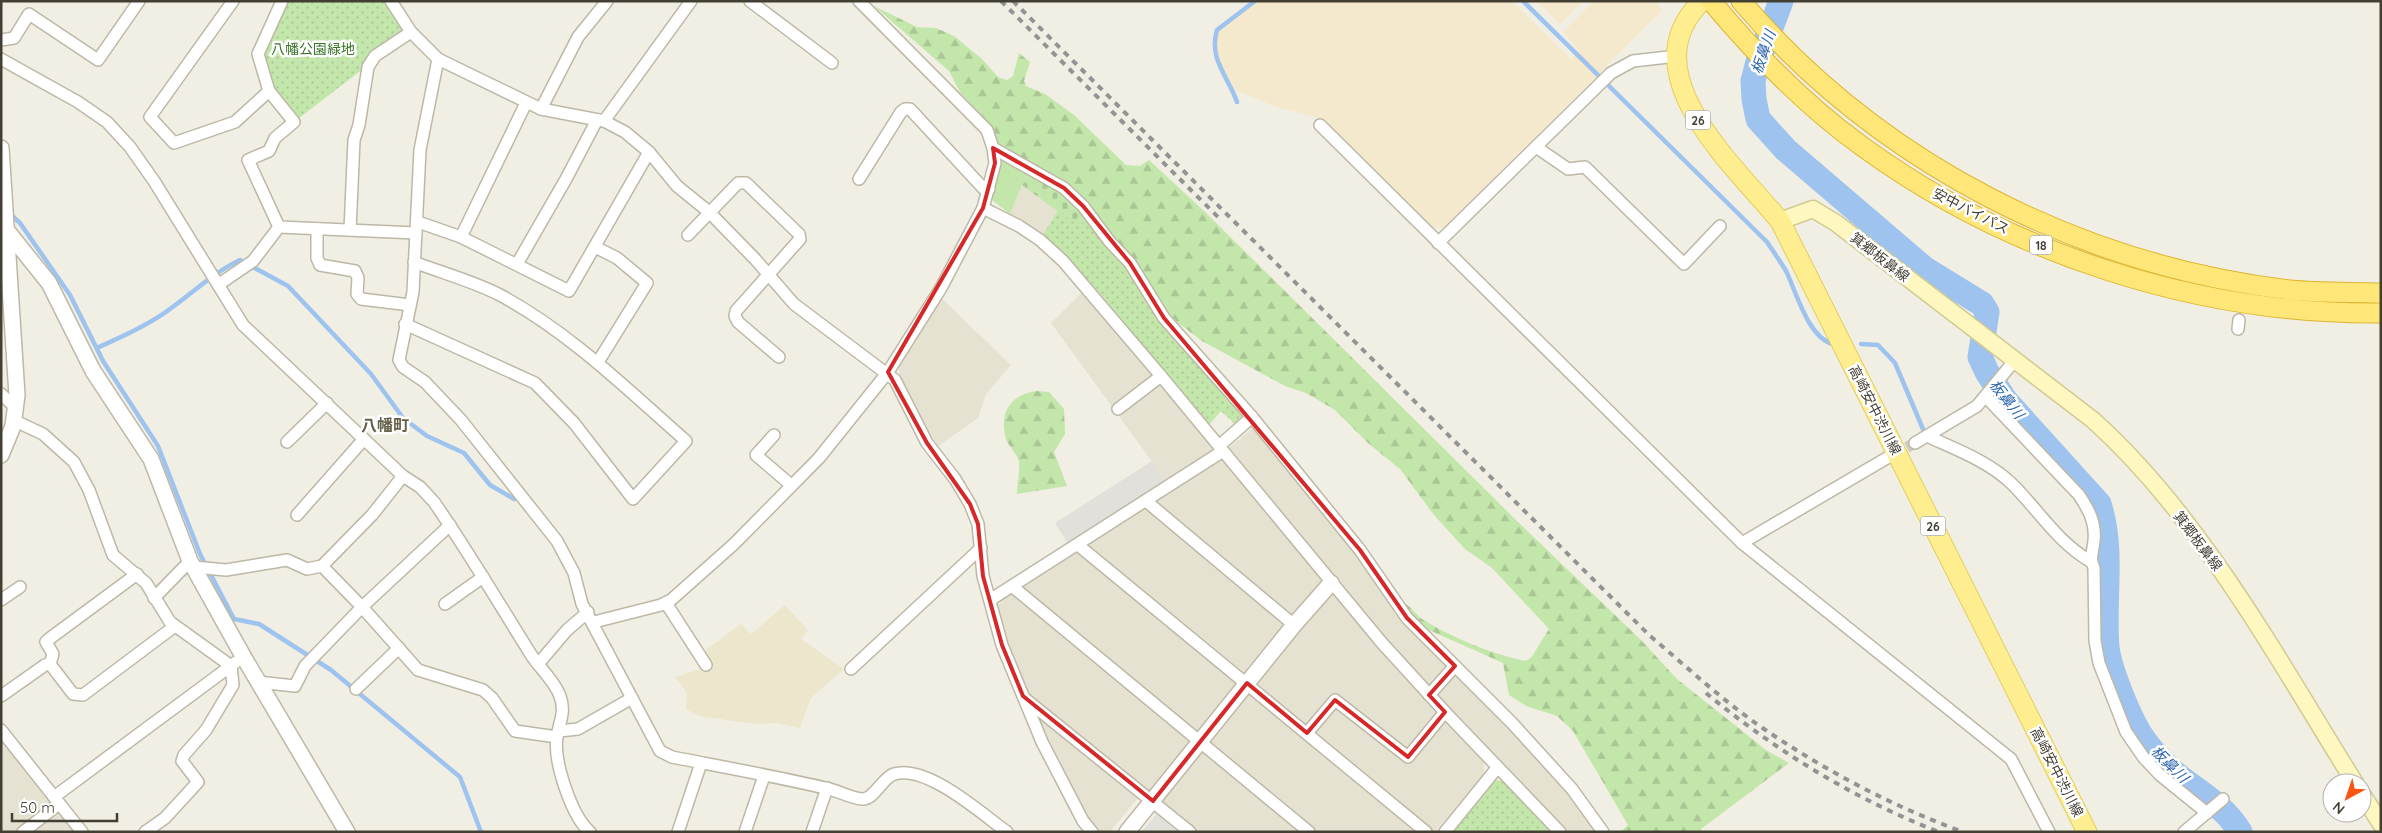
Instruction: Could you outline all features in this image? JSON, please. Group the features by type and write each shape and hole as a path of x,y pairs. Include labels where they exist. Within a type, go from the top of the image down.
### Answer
{"highway":[{"name":"安中バイパス","path":"1711,1 1754,50 1821,114 1863,147 1972,215 2053,250 2111,272 2180,290 2292,309 2381,313"},
{"name":"安中バイパス","path":"1741,1 1781,44 1852,109 1892,140 1952,178 2006,208 2123,253 2181,270 2290,290 2381,293"}],"main road":[{"name":"高崎安中渋川線","path":"1702,1 1689,15 1680,30 1677,56 1682,89 1693,114 1780,221 2087,832"},
{"name":"箕郷板鼻線","path":"1780,221 1813,210 1821,214 2015,360 2114,439 2186,523 2208,552 2349,773"},
{"path":"2372,810 2381,824"}],"street":[{"path":"1,40 14,38 29,14 98,60 139,1"},
{"path":"233,1 150,117 174,144 235,122 269,91"},
{"path":"280,227 248,160 269,151 275,138 294,122 269,91 258,54 282,1"},
{"path":"391,1 411,32 438,59 541,109 601,120 625,132 649,152 677,186 709,212 755,259 794,304 888,372 895,380 928,443 955,479 970,504 978,524 983,576 1002,645 1042,742 1086,830"},
{"path":"541,109 578,37 607,1"},
{"path":"517,264 601,120 691,1"},
{"path":"750,1 832,63"},
{"path":"594,622 666,603 734,544 819,458 888,372 940,288 983,208 994,163 993,148 987,130 975,115 885,30 859,1"},
{"path":"350,230 354,140 368,67 375,56 411,32"},
{"path":"1438,243 1621,66 1633,61 1677,56"},
{"path":"1,59 78,102 113,128 140,160 243,325 403,476 420,487 434,502 450,524 532,656 539,663 559,694 563,705 562,722 558,734 562,773 578,827 590,832"},
{"path":"438,59 420,150 413,292 399,352 399,360 403,367 424,382 461,420 556,541 574,573 582,604 594,622 660,750 672,757 827,788 861,799 866,798 891,775 900,773 914,774 943,786 1007,832"},
{"path":"461,237 526,103"},
{"path":"859,179 901,112 905,109 910,109 984,188 989,189"},
{"path":"1320,125 1742,543 2011,759 2049,832"},
{"path":"1536,147 1568,169 1585,167 1684,264 1720,226"},
{"path":"1,148 8,232 17,395 14,413 1,455"},
{"path":"993,148 1058,185 1083,206 1110,242 1130,264 1164,318 1252,418 1360,550 1407,618 1572,789 1604,832"},
{"path":"280,227 350,230 417,228 461,237 569,291 649,152"},
{"path":"688,235 738,183 746,183 799,234 800,239 736,311 735,316 738,322 779,357"},
{"path":"983,208 1019,226 1040,240 1094,295 1331,583 1429,695 1560,832"},
{"path":"218,285 253,262 280,227"},
{"path":"317,229 320,265 356,271 358,278 357,294 362,299 410,305"},
{"path":"8,232 49,283 93,372 151,458 192,564 237,661 233,685 206,730 184,755 182,761 198,782 165,818 145,832"},
{"path":"595,247 617,258 647,283 598,362"},
{"path":"405,324 535,383 574,423 633,499 686,441 598,362 532,315 499,294 414,262"},
{"path":"1916,443 1977,406 1989,394 2015,360"},
{"path":"1118,409 1161,376"},
{"path":"1,394 14,413 43,434 74,462 89,490 113,555 146,583 165,617 175,626 237,661 258,682 347,832"},
{"path":"1989,394 2079,495 2087,507 2095,528 2090,561"},
{"path":"287,442 327,403"},
{"path":"990,600 1146,501 1221,449 1252,418"},
{"path":"774,435 756,455 791,485"},
{"path":"1927,436 1999,472 2019,491 2066,544 2090,561 2094,568 2095,641 2099,663 2126,732 2144,758 2160,775 2208,811"},
{"path":"297,515 364,439"},
{"path":"1742,543 1892,455"},
{"path":"192,564 226,570 287,560 307,569 322,566 372,515 403,476"},
{"path":"1146,501 1294,625"},
{"path":"258,682 295,686 306,666 362,607 450,524"},
{"path":"1078,545 1426,832"},
{"path":"851,669 981,548"},
{"path":"154,598 192,564"},
{"path":"322,566 362,607 418,670 483,690 492,698 515,731 558,734 578,729 632,698"},
{"path":"50,664 53,654 46,642 137,574"},
{"path":"445,604 483,577"},
{"path":"1127,832 1294,625 1331,583"},
{"path":"1,600 20,587"},
{"path":"1013,587 1309,832"},
{"path":"666,603 706,665"},
{"path":"539,663 567,630 588,612"},
{"path":"50,664 73,694 83,695 175,626"},
{"path":"356,689 399,648"},
{"path":"23,832 56,800 237,661"},
{"path":"1,696 45,664 50,664"},
{"path":"1429,695 1455,666"},
{"path":"1023,696 1190,832"},
{"path":"1307,733 1335,700 1408,757 1445,712"},
{"path":"1,730 82,832"},
{"path":"678,832 701,763"},
{"path":"1445,832 1497,768"},
{"path":"745,832 764,776"},
{"path":"812,832 827,788"},
{"path":"2184,832 2223,799"}],"highlighted area":[{"path":"993,148 1064,188 1083,206 1130,263 1164,318 1360,550 1407,618 1455,666 1429,695 1445,712 1408,757 1335,700 1307,733 1247,683 1153,801 1023,696 1002,645 983,576 978,524 970,504 927,443 888,372 983,208 995,163"}],"shaded area":[{"path":"1258,1 1512,1 1571,59 1579,50 1563,32 1594,1 1657,1 1662,11 1443,228 1434,228 1325,120 1277,107 1237,91 1226,80 1219,62 1215,37 1218,31"},
{"path":"1536,1 1584,1 1560,25"},
{"path":"1022,185 1058,210 1043,235 1010,214"},
{"path":"1083,291 1210,442 1229,448 1254,427 1447,663 1447,670 1421,694 1484,762 1484,773 1435,832 1197,832 1146,788 1110,832 1099,832 1088,818 1024,689 997,606 1008,596 1172,489 1051,323"},
{"path":"941,298 1011,365 986,394 978,418 938,446 922,420 899,374 899,364"},
{"path":"1152,461 1166,481 1069,545 1055,523"},
{"path":"785,605 808,630 801,639 844,669 811,698 800,728 777,723 755,724 699,716 686,709 687,693 675,677 701,669 710,663 703,652 741,624 751,634"},
{"path":"1454,675 1460,676 1565,786 1600,832 1563,832 1437,698 1437,692"},
{"path":"1,737 78,832 1,832"},
{"path":"1157,814 1178,832 1141,832"}],"green space":[{"name":"八幡公園緑地","path":"282,1 391,1 411,32 294,122 269,91 258,54"},
{"path":"874,6 917,27 936,28 954,36 982,59 998,77 1007,80 1013,76 1019,53 1030,62 1024,81 1026,86 1045,94 1074,115 1126,165 1140,166 1149,160 1204,211 1518,522 1641,640 1677,679 1766,750 1789,763 1701,829 1702,832 1620,832 1628,825 1573,731 1557,716 1526,706 1509,695 1503,663 1429,630 1416,621 1401,602 1410,607 1422,619 1459,639 1498,654 1525,661 1531,658 1549,629 1492,568 1465,549 1434,515 1400,469 1368,443 1335,410 1306,393 1285,386 1202,341 1177,322 1149,291 1134,264 1088,204 999,148 992,126 960,92 949,71"},
{"path":"1004,159 1030,172 1022,185 1010,214 992,200 1000,164"},
{"path":"1030,172 1062,192 1087,217 1079,227 1022,185"},
{"path":"1058,210 1079,227 1087,217 1244,412 1243,420 1237,426 1221,411 1209,425 1098,291 1043,235"},
{"path":"1036,391 1049,392 1064,409 1065,434 1054,452 1067,486 1017,494 1019,462 1006,439 1004,421 1009,406 1013,401 1019,396"},
{"path":"1494,780 1504,781 1552,832 1451,832"}],"waterway":[{"path":"1237,102 1217,59 1215,40 1217,30 1255,1"},
{"path":"1523,1 1767,242 1786,271 1810,324 1824,340 1833,344"},
{"name":"板鼻川","path":"1781,1 1758,62 1753,81 1758,119 1786,150 1925,269 1982,304 1987,312 1980,357 1987,372 2006,401 2099,504 2106,539 2106,629 2108,656 2115,678 2135,724 2153,752 2179,777 2226,813 2240,832"},
{"path":"9,213 20,223 70,295 103,361 158,446 200,554 234,619 259,624 331,670 460,777 481,832"},
{"path":"97,348 156,318 214,276 240,260 288,286 371,374 403,418 427,436 464,453 490,485 514,499"},
{"path":"1861,344 1878,345 1895,363 1923,429"}],"tunnel":[{"path":"1892,455 1915,443"}],"railway":[{"path":"1001,1 1219,218"},
{"path":"1013,1 1649,635 1705,684 1764,729 1835,773 1911,811 1963,832"},
{"path":"1706,693 1760,735 1817,772 1877,805 1939,832"}],"district":[{"name":"八幡町","path":"385,425"}]}
